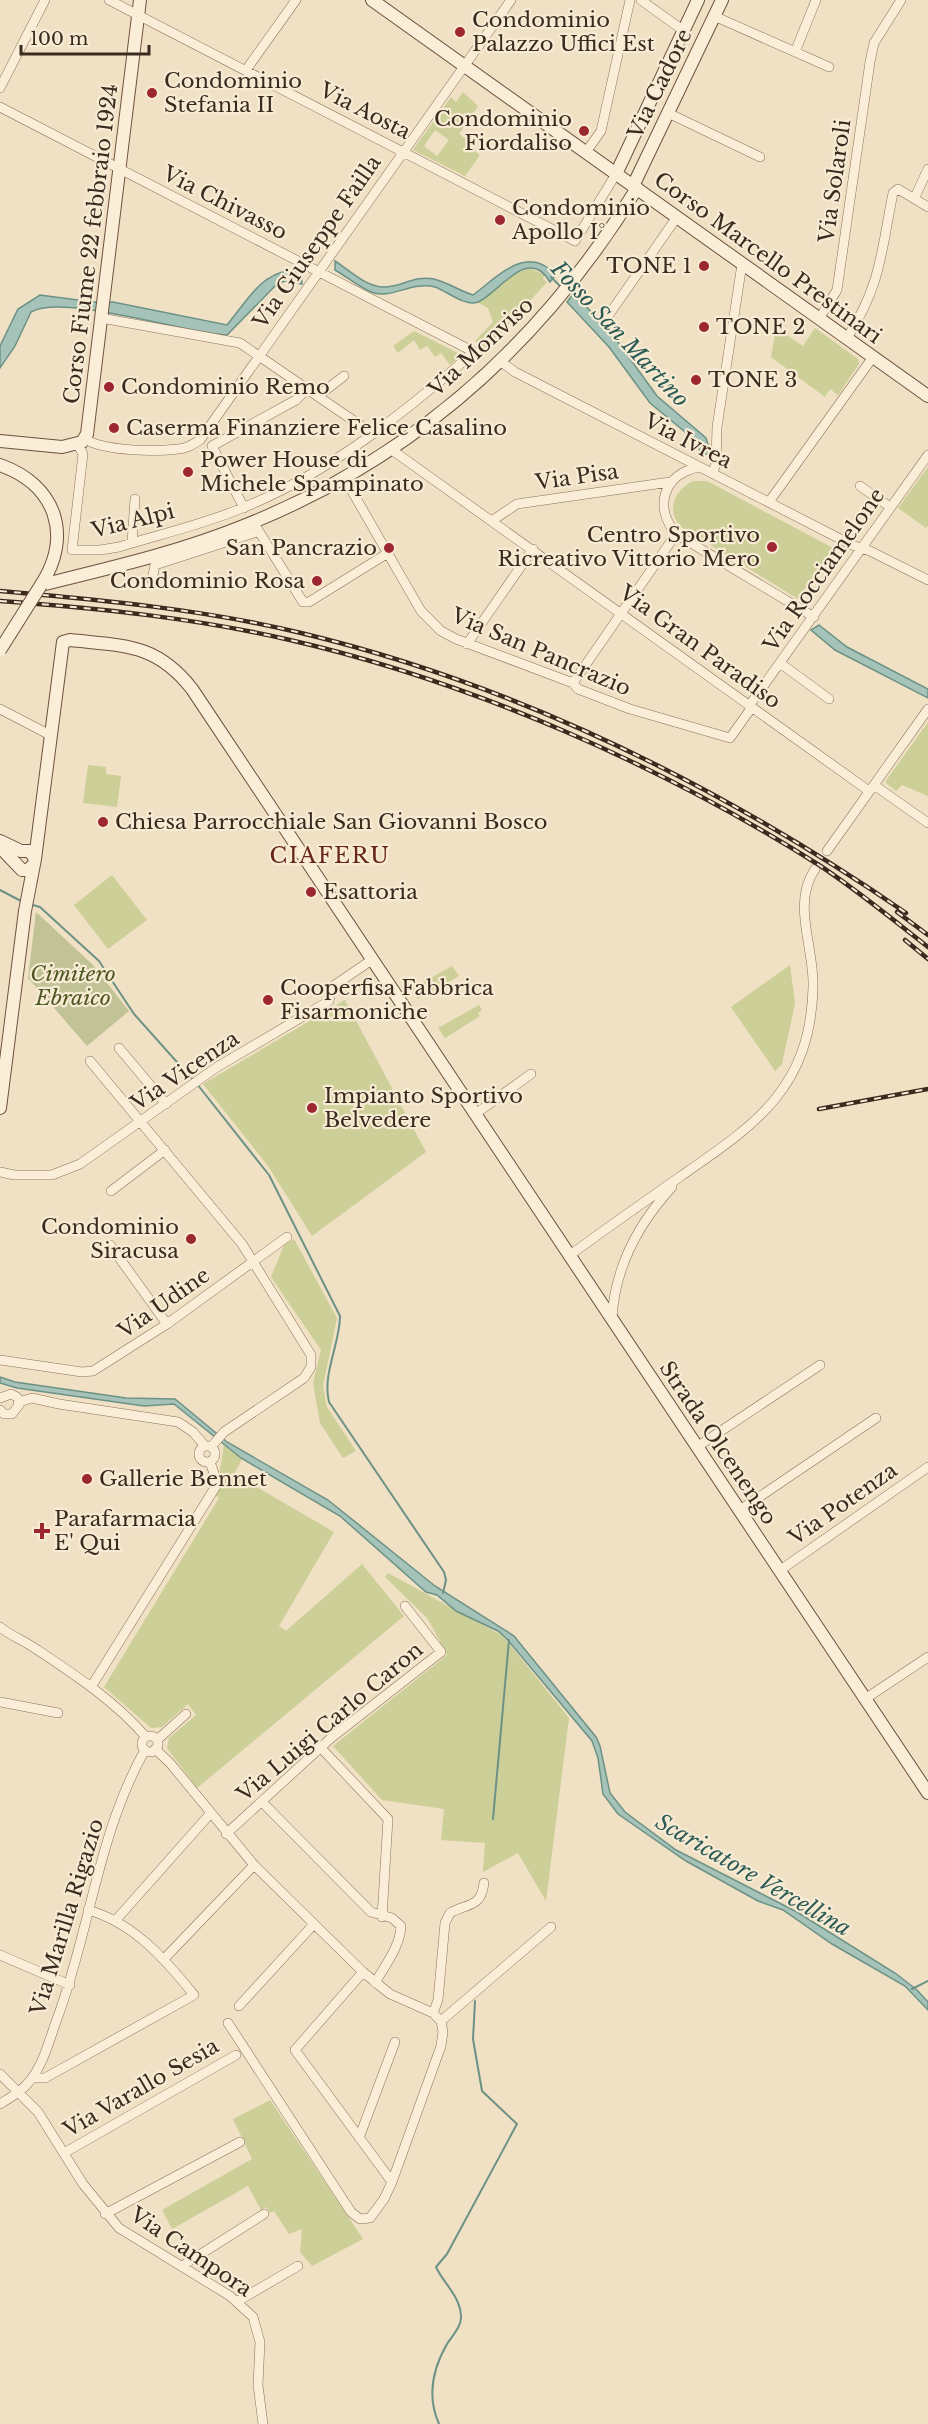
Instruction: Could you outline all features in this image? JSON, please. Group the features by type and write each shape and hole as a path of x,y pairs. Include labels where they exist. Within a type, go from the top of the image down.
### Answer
{"street":[{"path":"0,88 45,0"},
{"name":"Via Aosta","path":"109,0 575,241 616,174"},
{"name":"Corso Fiume 22 febbraio 1924","path":"82,442 89,422 140,0"},
{"path":"246,70 296,0"},
{"name":"Corso Marcello Prestinari","path":"372,0 928,396"},
{"name":"Via Giuseppe Failla","path":"200,440 511,0"},
{"path":"586,152 601,131 630,0"},
{"path":"641,0 684,31"},
{"path":"616,174 698,0"},
{"name":"Via Cadore","path":"635,187 722,0"},
{"path":"795,52 816,0"},
{"name":"Via Solaroli","path":"819,319 837,290 874,43 901,0"},
{"path":"714,16 829,67"},
{"name":"Via Chivasso","path":"0,107 474,352"},
{"path":"668,112 760,157"},
{"path":"915,197 928,169"},
{"name":"Via Monviso","path":"152,580 155,565 255,527 345,479 392,450 453,403 501,361 565,291 635,187"},
{"path":"847,338 874,287 881,266 893,194 898,189 915,197 928,207"},
{"path":"606,319 677,217"},
{"path":"713,474 716,462 717,427 742,264"},
{"path":"102,310 240,343 374,434"},
{"name":"Via Alpi","path":"82,442 72,550 100,550 132,543 244,508 321,469 374,434 423,397 474,352"},
{"path":"769,502 873,357"},
{"name":"Via Ivrea","path":"501,361 515,372 699,467 928,580"},
{"path":"318,396 344,376"},
{"path":"212,446 296,400 307,389"},
{"path":"0,441 62,447 82,442 95,446 179,450 200,440 212,446 244,508"},
{"name":"Via Gran Paradiso","path":"392,450 621,611 751,707 928,823"},
{"name":"Via Rocciamelone","path":"730,738 780,663 928,455"},
{"path":"0,465 26,477 39,488 56,519 57,546 51,568 0,650"},
{"path":"699,467 689,469 670,482 663,502 664,513 676,534 814,617"},
{"name":"Via San Pancrazio","path":"345,479 428,620 441,631 467,644 573,683 578,689 630,709 730,738"},
{"name":"Via Pisa","path":"493,520 517,504 670,482"},
{"path":"860,486 890,507"},
{"path":"132,543 135,499"},
{"path":"255,527 303,602 309,602 388,553"},
{"name":"Via Monviso","path":"41,585 255,527"},
{"path":"573,683 676,534"},
{"path":"467,644 533,549"},
{"name":"Strada Olcenengo","path":"50,735 63,642 70,640 145,650 180,673 928,1793"},
{"path":"780,663 828,699"},
{"path":"827,851 928,709"},
{"path":"0,710 50,735 34,862 6,1019 0,1108"},
{"path":"27,902 16,856 38,830"},
{"path":"0,841 32,853 34,862 28,870 17,866 0,847"},
{"path":"570,1255 747,1130 774,1101 796,1066 807,1034 813,985 803,894 815,869"},
{"name":"Via Vicenza","path":"0,1172 40,1176 63,1172 98,1154 140,1122 201,1081 217,1067 329,1001 332,987 373,959"},
{"path":"119,1048 166,1104"},
{"path":"90,1061 242,1244 309,1349 312,1362 304,1378 224,1432 211,1445 200,1449 199,1456 203,1461 210,1462 216,1486 90,1687"},
{"path":"475,1114 531,1074"},
{"path":"111,1191 165,1150"},
{"path":"612,1318 613,1298 623,1262 638,1234 663,1198 683,1175"},
{"name":"Via Udine","path":"0,1360 82,1372 93,1371 166,1324 287,1238"},
{"path":"110,1245 166,1324"},
{"path":"698,1447 820,1365"},
{"path":"0,1398 10,1394 19,1402 41,1399 59,1404 178,1422 211,1445"},
{"path":"0,1410 12,1414 17,1410 19,1402"},
{"path":"740,1510 876,1418"},
{"name":"Via Potenza","path":"779,1571 928,1467"},
{"name":"Via Luigi Carlo Caron","path":"226,1834 321,1748 441,1652 405,1606"},
{"path":"0,1627 35,1648 121,1710 146,1737 142,1743 152,1746 170,1763 226,1834 254,1865 363,1972 401,2000 433,2013 441,2021 443,2032 441,2046 392,2182 384,2199 370,2218 360,2218 351,2212 228,2023"},
{"path":"865,1699 928,1657"},
{"path":"0,1702 58,1713"},
{"path":"152,1746 186,1714"},
{"name":"Via Marilla Rigazio","path":"0,2104 20,2091 32,2078 70,1984 88,1910 120,1805 152,1746"},
{"path":"321,1748 388,1820 382,1917"},
{"path":"262,1802 371,1912 392,1918 400,1926 400,1936 375,1983"},
{"path":"116,1921 210,1814"},
{"path":"164,1959 254,1865"},
{"path":"433,2013 438,2000 445,1923 450,1913 478,1902 483,1895 484,1883"},
{"path":"32,2078 45,2078 194,1995 164,1959 116,1921 88,1910"},
{"path":"239,2006 314,1924"},
{"path":"441,2021 550,1927"},
{"path":"0,1955 70,1984"},
{"path":"363,1972 295,2049 392,2182"},
{"path":"359,2138 395,2042"},
{"name":"Via Varallo Sesia","path":"64,2153 236,2055"},
{"name":"Via Campora","path":"0,2074 20,2091 38,2112 105,2214 119,2228 237,2301 253,2317 259,2330 258,2385 263,2424"},
{"path":"105,2214 240,2142"},
{"path":"182,2266 264,2214"},
{"path":"237,2301 298,2266"}],"green space":[{"path":"463,92 478,106 459,134 475,146 473,150 480,155 465,176 413,150 451,97 456,102","holes":["435,130 449,140 437,156 424,146"]},
{"path":"529,268 545,275 543,279 547,282 487,348 475,341 493,322 488,308 476,302 505,279"},
{"path":"776,328 803,346 815,328 858,359 859,364 838,395 830,389 825,397 771,357"},
{"path":"414,331 462,355 450,365 441,353 435,357 427,346 420,350 414,340 398,353 393,346"},
{"path":"928,467 928,526 926,528 898,508"},
{"name":"Centro Sportivo Ricreativo Vittorio Mero","path":"693,481 707,481 833,548 798,599 680,526 674,513 674,500 681,489"},
{"path":"928,722 928,796 902,785 896,791 885,782"},
{"path":"88,765 106,767 106,774 121,776 117,807 83,803"},
{"path":"112,875 147,920 108,949 74,905"},
{"name":"Cimitero Ebraico","path":"36,912 93,965 129,1011 87,1046 28,978"},
{"path":"790,965 795,1003 782,1064 775,1071 731,1007"},
{"path":"452,966 459,976 418,999 411,989"},
{"name":"Impianto Sportivo Belvedere","path":"345,1000 426,1152 312,1236 268,1166 203,1084"},
{"path":"479,1005 482,1010 478,1013 480,1016 445,1038 438,1028"},
{"path":"294,1239 337,1318 323,1386 327,1407 356,1451 343,1458 320,1423 313,1383 321,1350 271,1277 284,1245"},
{"path":"224,1445 242,1459 234,1474 334,1532 279,1626 286,1631 362,1564 404,1616 197,1788 167,1748 169,1738 196,1715 188,1704 162,1727 151,1728 104,1687 219,1498 214,1494"},
{"path":"388,1573 503,1636 569,1718 546,1901 518,1853 483,1872 485,1843 441,1840 444,1809 382,1800 333,1746 447,1655 428,1619 385,1577"},
{"path":"270,2100 363,2239 312,2266 300,2252 302,2229 289,2234 274,2211 270,2213 266,2207 261,2210 248,2186 172,2229 162,2210 252,2159 233,2119"}],"water":[{"path":"335,261 364,281 377,286 384,287 427,278 439,280 473,295 503,272 524,262 534,262 545,266 556,275 550,282 541,272 532,268 523,270 513,275 486,297 473,303 462,301 435,287 426,286 386,294 371,292 335,270"},
{"path":"289,271 301,273 302,284 286,281 278,283 227,335 96,310 47,307 31,312 15,346 0,368 0,346 18,309 40,295 93,302 113,302 227,325 254,291 270,277"},
{"path":"574,293 615,338 657,396 706,438 711,454 701,454 696,441 650,403 609,347 567,302"},
{"path":"819,625 847,647 928,689 928,698 835,650 811,630"},
{"path":"0,1377 15,1382 126,1398 175,1399 227,1442 328,1500 435,1586 514,1636 596,1737 610,1793 625,1812 676,1850 797,1912 895,1973 928,2002 928,2010 905,1986 832,1944 783,1910 758,1901 686,1861 618,1814 603,1794 598,1758 592,1741 506,1638 498,1631 456,1611 437,1595 426,1592 340,1516 241,1458 174,1404 144,1406 17,1388 0,1383"}],"waterway":[{"name":"Fosso San Martino","path":"551,277 562,288"},
{"path":"0,890 21,901"},
{"path":"29,904 40,907 99,961 134,1014 193,1080"},
{"path":"197,1084 269,1175 340,1316 329,1370 327,1391 329,1402 444,1572 446,1580 443,1593"},
{"path":"493,1819 509,1640"},
{"name":"Scaricatore Vercellina","path":"912,1989 928,1981"},
{"path":"439,2424 432,2394 435,2374 461,2316 455,2296 436,2267 447,2254 517,2124 482,2091 473,2039 475,2001"}],"railway":[{"path":"0,591 151,606 264,625 382,655 461,681 539,711 616,745 691,783 764,823 906,913"},
{"path":"0,601 146,615 254,632 359,658 496,703 630,761 758,828 819,865 928,947"},
{"path":"897,912 928,935"},
{"path":"905,940 928,959"},
{"path":"819,1109 928,1089"}],"place":[{"name":"Condominio Palazzo Uffici Est","path":"460,32"},
{"name":"Condominio Stefania II","path":"152,93"},
{"name":"Condominio Fiordaliso","path":"584,131"},
{"name":"Condominio Apollo I°","path":"500,220"},
{"name":"TONE 1","path":"704,266"},
{"name":"TONE 2","path":"704,327"},
{"name":"TONE 3","path":"696,380"},
{"name":"Condominio Remo","path":"109,387"},
{"name":"Caserma Finanziere Felice Casalino","path":"114,428"},
{"name":"Power House di Michele Spampinato","path":"188,472"},
{"name":"Centro Sportivo Ricreativo Vittorio Mero","path":"772,547"},
{"name":"San Pancrazio","path":"389,548"},
{"name":"Condominio Rosa","path":"317,581"},
{"name":"Chiesa Parrocchiale San Giovanni Bosco","path":"103,822"},
{"name":"Esattoria","path":"311,892"},
{"name":"Cooperfisa Fabbrica Fisarmoniche","path":"268,1000"},
{"name":"Impianto Sportivo Belvedere","path":"312,1108"},
{"name":"Condominio Siracusa","path":"191,1239"},
{"name":"Gallerie Bennet","path":"87,1479"},
{"name":"Parafarmacia E' Qui","path":"42,1531"}],"district":[{"name":"CIAFERU","path":"330,855"}]}
